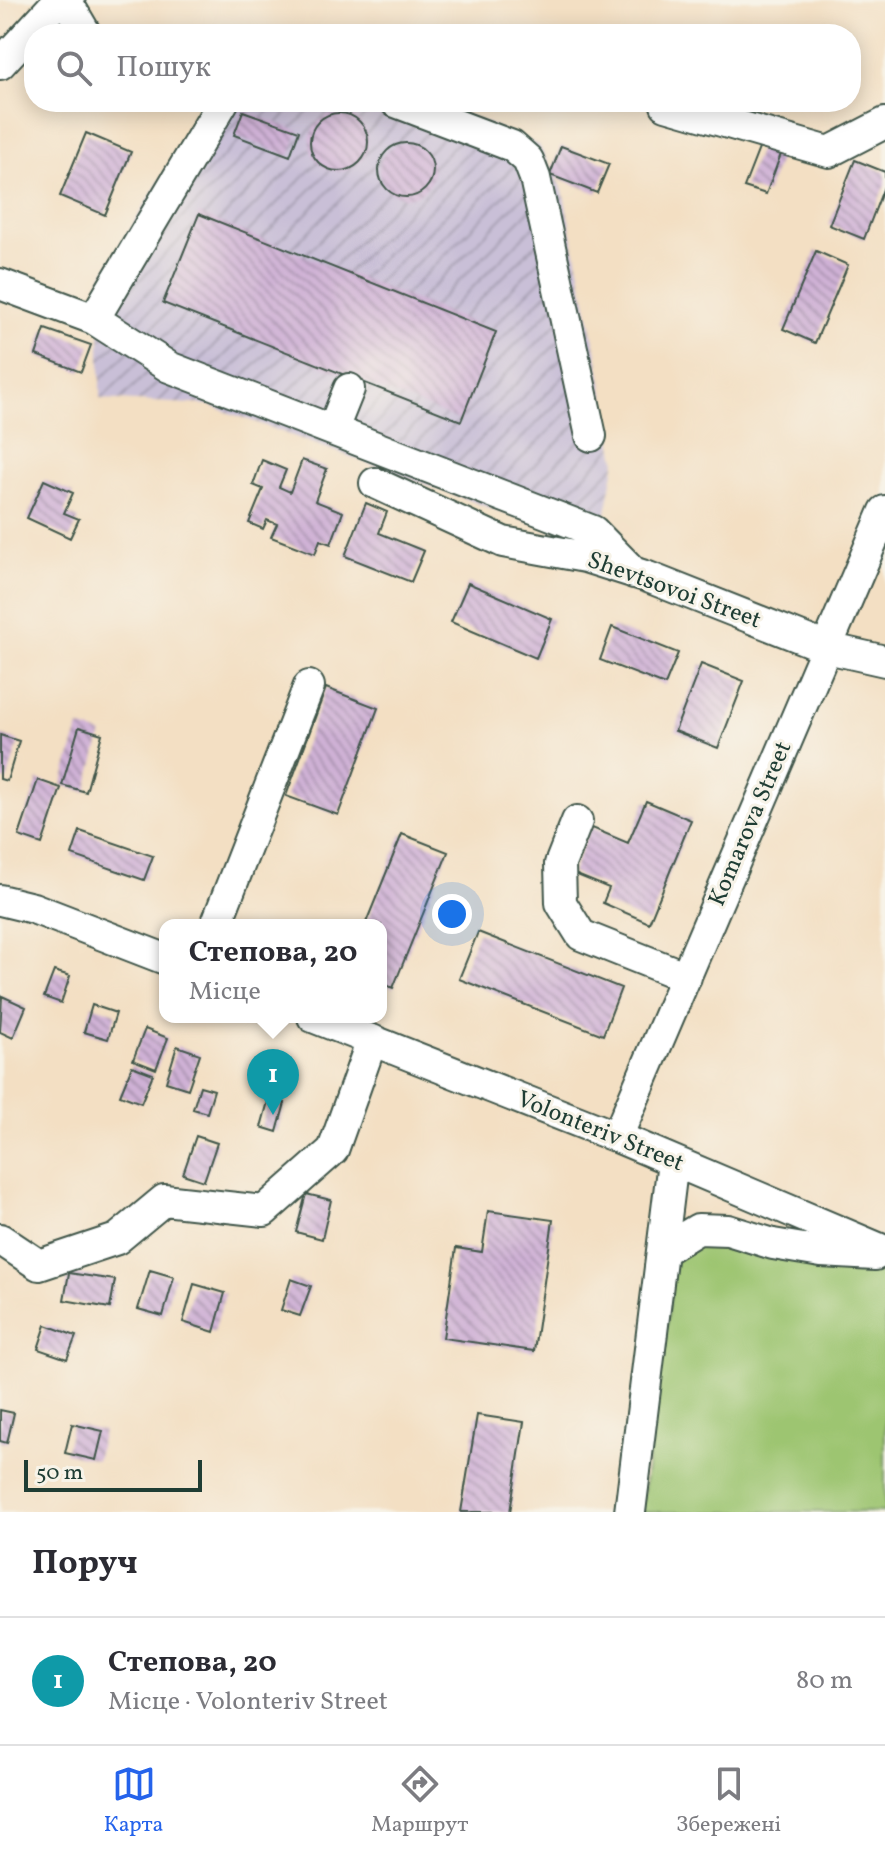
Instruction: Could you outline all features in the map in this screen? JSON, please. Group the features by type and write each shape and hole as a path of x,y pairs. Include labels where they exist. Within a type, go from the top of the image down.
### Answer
{"street":[{"path":"37,24 59,0"},
{"path":"66,0 80,24"},
{"path":"0,64 24,38"},
{"path":"94,319 206,112"},
{"path":"422,112 512,146 528,160 535,178 591,436"},
{"path":"690,112 829,152 885,123"},
{"path":"0,284 94,319 169,367 593,531 634,573"},
{"path":"333,429 349,389"},
{"name":"Shevtsovoi Street","path":"375,483 503,542 585,557 827,648 885,661"},
{"name":"Komarova Street","path":"617,1137 885,511"},
{"path":"218,919 309,686"},
{"path":"577,821 560,864 561,903 581,935 686,977"},
{"path":"0,900 33,908 159,957"},
{"name":"Volonteriv Street","path":"328,1023 617,1137 885,1253"},
{"path":"0,1239 39,1265 117,1239 164,1200 264,1211 333,1150 372,1040"},
{"path":"630,1512 673,1161"},
{"path":"662,1251 698,1229 728,1230 773,1244 821,1252 885,1253"}],"shaded area":[{"path":"201,112 461,112 539,145 563,191 616,460 605,518 570,537 208,405 100,399 100,279"}],"green space":[{"path":"723,1238 801,1260 885,1271 885,1512 641,1512 675,1263 689,1240"}],"building":[{"path":"243,112 299,131 290,156 234,135"},
{"path":"339,113 350,115 359,122 366,131 366,153 359,162 350,169 339,171 328,169 319,162 312,153 310,142 312,131 319,122 328,115"},
{"path":"86,133 131,152 105,215 60,196"},
{"path":"406,143 425,151 433,170 425,189 406,197 387,189 379,170 387,151"},
{"path":"561,146 609,164 597,193 550,175"},
{"path":"760,146 781,154 766,194 744,187"},
{"path":"855,160 885,172 885,184 864,239 829,225"},
{"path":"199,214 496,332 461,421 163,303"},
{"path":"816,251 848,265 815,343 783,329"},
{"path":"45,329 91,345 81,372 36,355"},
{"path":"262,460 286,470 279,487 290,492 302,460 327,469 315,501 343,512 331,544 320,540 315,554 271,537 277,524 267,520 263,529 249,523 263,489 253,485"},
{"path":"44,480 73,493 64,513 79,519 70,538 27,518"},
{"path":"366,503 387,512 379,533 424,551 411,582 345,556"},
{"path":"468,583 552,619 536,658 451,622"},
{"path":"612,627 678,653 665,685 600,660"},
{"path":"701,664 744,681 718,748 675,731"},
{"path":"326,688 378,708 338,815 286,796"},
{"path":"79,727 102,734 86,792 62,785"},
{"path":"0,735 19,741 7,781 0,779"},
{"path":"38,780 61,788 42,844 19,836"},
{"path":"646,801 691,820 649,923 603,903 609,888 572,873 590,827 628,843"},
{"path":"80,831 153,856 144,880 72,855"},
{"path":"402,834 448,852 393,988 387,986 387,919 367,919"},
{"path":"478,932 621,988 603,1035 459,979"},
{"path":"54,971 70,976 61,1003 44,997"},
{"path":"2,996 26,1007 13,1038 0,1032"},
{"path":"92,1005 116,1013 108,1039 84,1032"},
{"path":"145,1029 168,1038 156,1069 133,1060"},
{"path":"177,1046 200,1054 188,1089 166,1082"},
{"path":"132,1066 153,1074 141,1103 120,1095"},
{"path":"200,1086 214,1090 207,1113 193,1109"},
{"path":"269,1098 285,1103 277,1132 261,1127"},
{"path":"196,1136 217,1143 204,1181 183,1174"},
{"path":"306,1194 331,1200 322,1239 296,1232"},
{"path":"488,1211 553,1220 534,1351 443,1338 456,1248 482,1252"},
{"path":"150,1270 174,1277 163,1316 138,1309"},
{"path":"69,1273 115,1280 110,1308 64,1300"},
{"path":"291,1279 311,1286 300,1316 281,1310"},
{"path":"194,1284 225,1293 214,1332 183,1322"},
{"path":"46,1325 76,1336 67,1359 38,1349"},
{"path":"0,1410 14,1413 7,1443 0,1441"},
{"path":"477,1415 524,1422 510,1512 461,1512"},
{"path":"72,1424 103,1431 96,1460 65,1453"}],"place":[{"name":"Степова, 20","path":"273,1115"}]}
